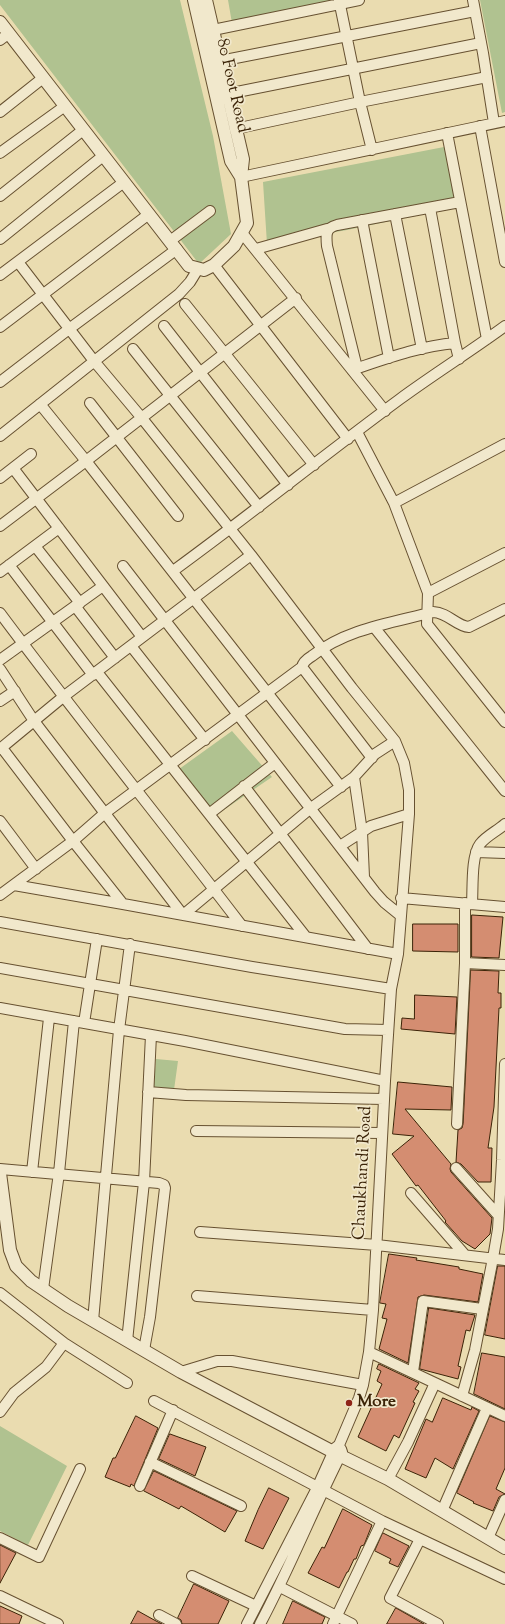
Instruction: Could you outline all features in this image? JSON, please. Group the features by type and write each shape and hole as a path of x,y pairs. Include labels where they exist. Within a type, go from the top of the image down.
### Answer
{"street":[{"name":"80 Foot Road","path":"194,0 232,161 240,177"},
{"name":"80 Foot Road","path":"206,0 243,159 240,177 244,228"},
{"path":"213,30 339,2 359,0"},
{"path":"473,0 494,123"},
{"path":"339,2 360,102 372,150"},
{"path":"220,61 475,11"},
{"path":"0,22 4,37 43,78 189,266 204,270 214,265 234,246 244,228"},
{"path":"227,94 481,43"},
{"path":"235,129 487,77"},
{"path":"0,112 43,78"},
{"path":"0,153 65,106"},
{"path":"240,177 505,121"},
{"path":"480,126 505,262"},
{"path":"0,196 83,130"},
{"path":"447,133 488,339"},
{"path":"0,239 103,156"},
{"path":"0,275 124,182"},
{"path":"256,249 327,229 331,226 460,202"},
{"path":"430,208 459,359"},
{"path":"0,382 174,245 210,211"},
{"path":"0,327 149,214"},
{"path":"395,214 422,349"},
{"path":"362,220 389,358"},
{"path":"244,228 256,249 354,369 385,411"},
{"path":"327,229 327,246 354,369"},
{"name":"Chaukhandi Road","path":"18,262 94,361 231,529 394,741 404,762 409,790 409,814 401,898 398,954 391,989 377,1245 369,1352 359,1398 338,1451 320,1489"},
{"path":"214,265 348,439"},
{"path":"0,436 179,294 190,282 198,269"},
{"path":"0,526 296,298"},
{"path":"185,304 314,465"},
{"path":"164,326 288,485"},
{"path":"173,571 231,529 420,384 459,359 505,326"},
{"path":"354,369 422,349 455,343"},
{"path":"133,349 259,507"},
{"path":"90,403 178,516"},
{"path":"40,404 173,571 341,787"},
{"path":"357,432 394,503 428,593 427,624 505,722"},
{"path":"394,503 505,444"},
{"path":"0,478 31,454"},
{"path":"13,468 142,637"},
{"path":"0,572 59,528"},
{"path":"35,546 115,658"},
{"path":"428,593 505,553"},
{"path":"123,904 1,748 63,697 251,555"},
{"path":"9,565 306,937"},
{"path":"124,566 364,877 384,902 400,915"},
{"path":"0,660 104,586"},
{"path":"0,895 73,841 105,813 302,667 306,660 322,648 346,636 427,613 442,613 464,627 469,627 505,609"},
{"path":"0,613 63,697 242,926"},
{"path":"374,627 505,791"},
{"path":"131,646 205,740"},
{"path":"302,667 372,758"},
{"path":"0,669 34,721 183,915"},
{"path":"0,701 15,690"},
{"path":"183,915 311,808 354,777 384,747 394,741"},
{"path":"209,814 275,763"},
{"path":"354,777 362,832 364,877"},
{"path":"244,786 368,949"},
{"path":"340,846 371,826 409,814"},
{"path":"0,821 36,869"},
{"path":"457,1124 469,903 476,852 482,842 505,824"},
{"path":"476,852 505,853"},
{"path":"14,885 398,954"},
{"path":"401,898 505,907"},
{"path":"0,922 252,967 391,989"},
{"path":"43,1289 79,1022 90,984 97,939"},
{"path":"93,1321 119,1030 130,944"},
{"path":"465,963 505,965"},
{"path":"0,968 345,1029 388,1030"},
{"path":"0,1008 49,1018 151,1035 385,1080"},
{"path":"32,1172 49,1018"},
{"path":"127,1341 144,1182 151,1035"},
{"path":"462,1396 475,1350 493,1258 498,1215 502,1203 505,1064"},
{"path":"148,1092 186,1095 384,1099"},
{"path":"196,1131 382,1133"},
{"path":"456,1168 498,1215"},
{"path":"0,1170 59,1173 144,1182 162,1184 166,1188 150,1317 144,1350"},
{"path":"0,1173 12,1258 22,1272 43,1289 68,1306 181,1372 338,1451 505,1548"},
{"path":"411,1193 465,1255"},
{"path":"200,1232 377,1245 505,1260"},
{"path":"0,1293 64,1343 127,1383"},
{"path":"197,1296 373,1310"},
{"path":"412,1372 423,1301 482,1309"},
{"path":"0,1412 14,1393 46,1368 64,1343"},
{"path":"369,1352 505,1416"},
{"path":"181,1372 217,1361 232,1361 363,1385"},
{"path":"388,1479 408,1442 435,1383"},
{"path":"154,1400 382,1521 505,1579"},
{"path":"442,1511 487,1408"},
{"path":"140,1486 173,1410"},
{"path":"150,1462 242,1506"},
{"path":"0,1538 39,1557 80,1469"},
{"path":"260,1624 280,1587 320,1489"},
{"path":"247,1624 320,1489"},
{"path":"488,1538 505,1500"},
{"path":"335,1620 382,1521"},
{"path":"420,1539 390,1598 438,1624"},
{"path":"192,1576 256,1606"},
{"path":"280,1587 335,1620 352,1624"},
{"path":"0,1596 58,1624"},
{"path":"159,1615 176,1624"}],"green space":[{"path":"0,0 180,0 213,136 231,234 199,264 0,5"},
{"path":"228,0 330,0 332,10 233,29"},
{"path":"480,0 505,0 505,112 502,113"},
{"path":"444,147 458,207 347,230 267,244 263,182"},
{"path":"232,731 272,777 212,818 175,772"},
{"path":"156,1059 178,1061 173,1097 153,1095"},
{"path":"0,1426 67,1466 28,1545 0,1531"}],"building":[{"path":"472,915 503,917 499,958 472,957"},
{"path":"413,924 458,924 458,952 413,951"},
{"path":"471,970 499,971 498,993 501,993 501,1008 499,1008 494,1107 488,1148 492,1148 491,1182 478,1182 461,1164 456,1162 458,1130 462,1128 463,1124"},
{"path":"415,995 457,997 455,1034 401,1029 402,1018 414,1019"},
{"path":"398,1082 452,1087 451,1110 405,1109 451,1164 451,1172 492,1218 490,1234 475,1249 462,1241 445,1222 446,1221 418,1185 416,1186 392,1154 414,1136 393,1134"},
{"path":"389,1254 417,1258 416,1260 459,1267 459,1269 483,1274 478,1302 424,1295 418,1297 408,1363 379,1349 387,1319 382,1318 386,1304 380,1303"},
{"path":"498,1266 505,1266 505,1339 485,1335"},
{"path":"429,1308 475,1315 470,1331 466,1330 458,1366 461,1367 458,1379 420,1369"},
{"path":"482,1353 505,1357 505,1409 474,1394"},
{"path":"379,1364 419,1383 415,1389 419,1391 413,1402 415,1403 399,1438 394,1435 386,1451 358,1437 382,1384 377,1381 381,1371 377,1369"},
{"path":"443,1398 471,1410 472,1407 479,1411 453,1469 435,1458 426,1478 405,1469 426,1419 432,1422"},
{"path":"136,1416 158,1428 134,1486 131,1484 130,1487 105,1477 113,1458 115,1458"},
{"path":"490,1416 505,1422 505,1468 496,1489 505,1494 499,1497 493,1511 473,1503 474,1502 457,1493"},
{"path":"170,1434 206,1447 195,1476 159,1459"},
{"path":"154,1471 237,1511 225,1532 181,1506 179,1509 144,1491"},
{"path":"269,1488 289,1498 263,1549 245,1541"},
{"path":"343,1509 372,1525 364,1545 361,1546 356,1559 354,1559 339,1588 308,1573 322,1547 324,1548"},
{"path":"383,1533 409,1546 398,1567 389,1563 391,1559 375,1551"},
{"path":"0,1545 16,1553 0,1583"},
{"path":"194,1584 229,1601 218,1624 182,1624 181,1620 178,1618"},
{"path":"293,1601 325,1617 322,1624 283,1624"},
{"path":"0,1606 22,1616 19,1624 0,1624"},
{"path":"396,1608 424,1624 387,1624"},
{"path":"138,1611 156,1621 162,1624 131,1624"}],"place":[{"name":"More","path":"349,1403"}]}
